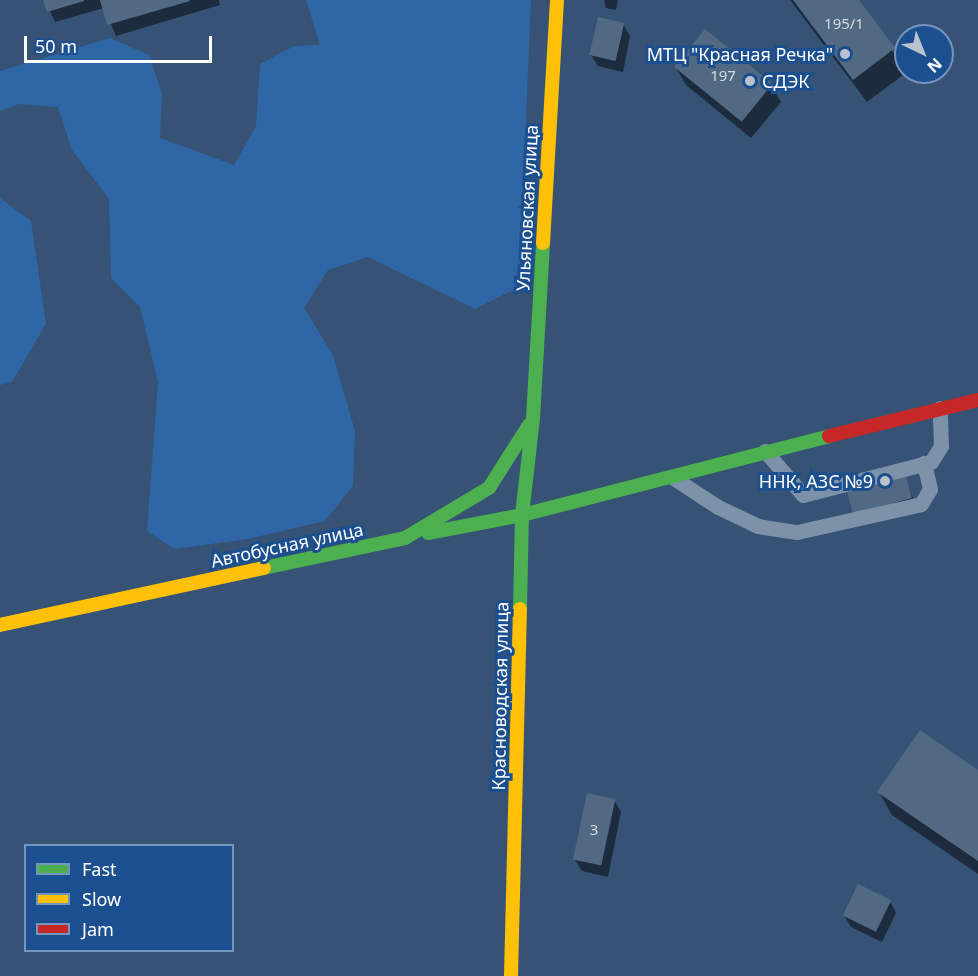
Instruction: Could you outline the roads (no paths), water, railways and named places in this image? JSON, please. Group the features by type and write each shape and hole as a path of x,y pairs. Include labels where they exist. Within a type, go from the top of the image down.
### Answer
{"street":[{"name":"Ульяновская улица","path":"533,418 557,0"},
{"path":"405,538 522,515 765,451 978,400"},
{"name":"Красноводская улица","path":"511,976 522,515 533,418"},
{"name":"Автобусная улица","path":"0,625 405,538 489,488 533,418"}],"lane":[{"path":"765,451 804,495 924,464 938,456 941,446 940,408"},
{"path":"670,476 718,507 758,526 797,532 921,504 930,489 924,464"}],"place":[{"name":"МТЦ \"Красная Речка\"","path":"845,54"},
{"name":"СДЭК","path":"750,81"},
{"name":"ННК, АЗС №9","path":"885,481"}]}
